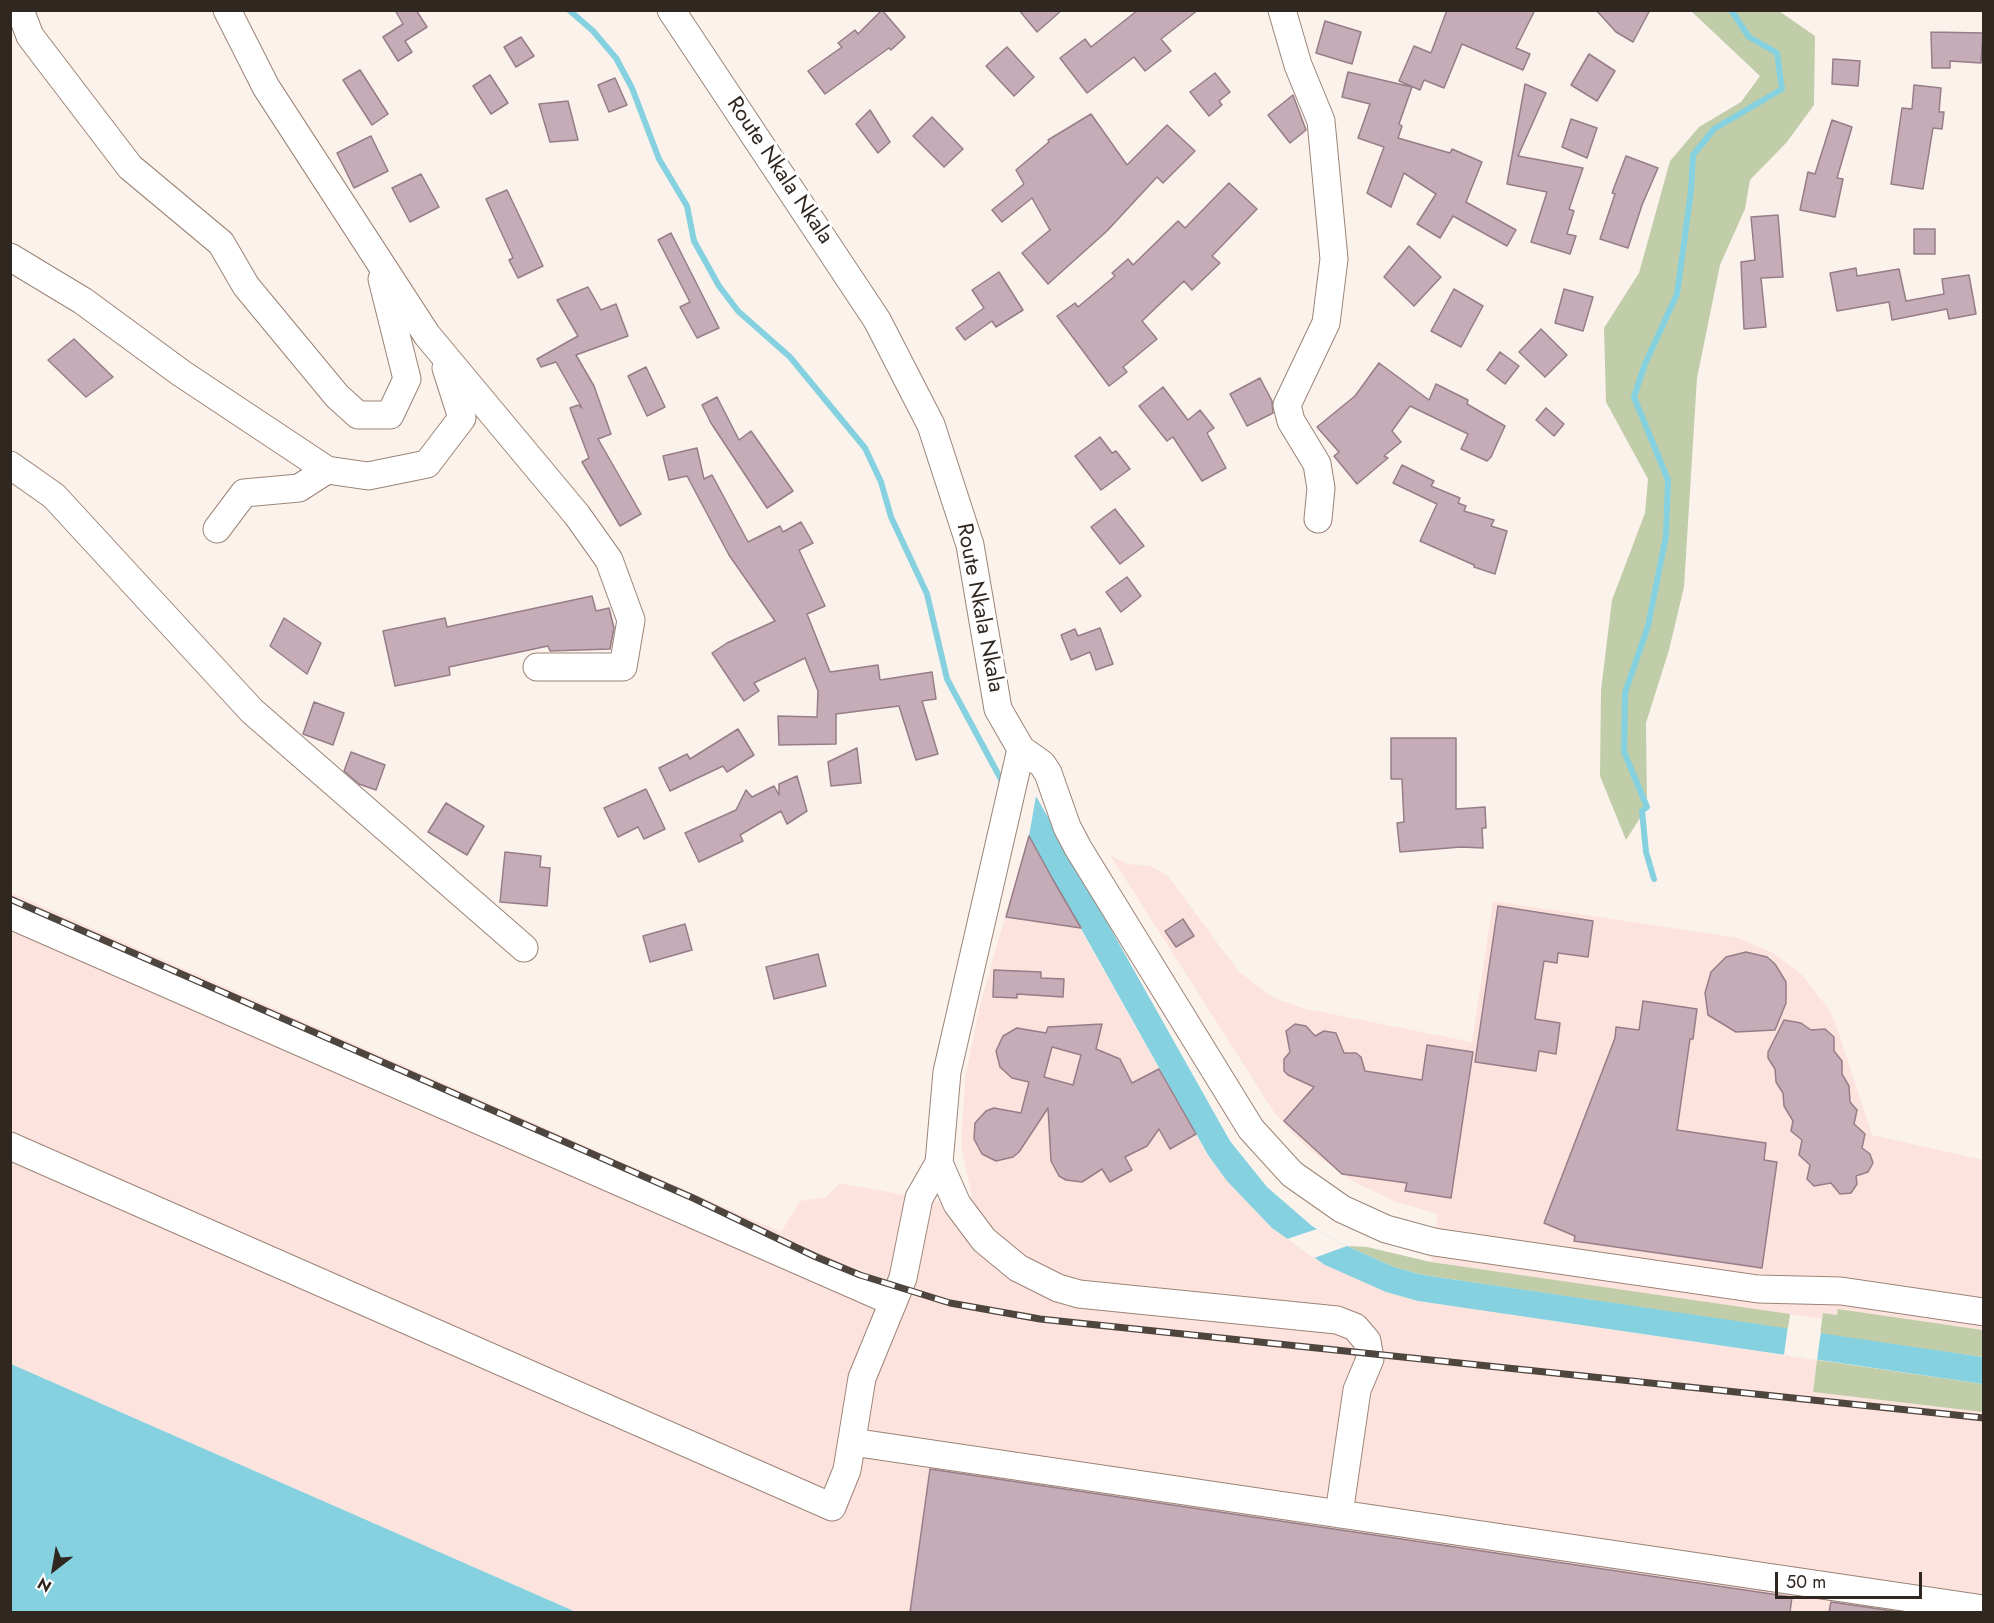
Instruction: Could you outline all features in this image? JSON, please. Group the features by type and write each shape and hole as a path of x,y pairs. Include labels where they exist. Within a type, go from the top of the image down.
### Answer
{"street":[{"path":"20,10 30,36 130,167 221,243 246,286 337,396 358,415 390,415 407,379 376,257"},
{"path":"227,10 266,87 376,257 442,353 577,515 609,560 631,620 623,667 537,667"},
{"name":"Route Nkala Nkala","path":"671,10 877,320 931,425 970,545 998,709 1021,749"},
{"path":"1281,10 1298,65 1321,121 1333,248 1326,323 1287,405 1291,421 1317,465 1321,488 1318,519"},
{"path":"10,257 82,301 181,373 327,470 368,476 427,464 462,418 442,353"},
{"path":"10,465 54,496 252,711 524,948"},
{"path":"217,529 244,493 298,488 327,470"},
{"path":"10,1146 832,1507 847,1470 862,1378 903,1278 919,1198 939,1163 947,1072 1021,749 1041,764 1048,773 1067,827 1078,848 1251,1129 1293,1174 1342,1209 1386,1229 1434,1242 1758,1289 1841,1291 1983,1312"},
{"path":"10,915 893,1302"},
{"path":"939,1163 957,1204 984,1240 1018,1268 1058,1288 1079,1294 1337,1320 1355,1327 1367,1341 1370,1359 1357,1390 1339,1514"},
{"path":"852,1442 1983,1609"}],"shaded area":[{"path":"1028,836 1208,1156 1227,1181 1272,1228 1325,1265 1386,1292 1418,1301 1817,1360 1813,1392 1983,1412 1983,1612 576,1612 11,1364 10,892 781,1232 800,1201 826,1197 840,1183 952,1204 972,1196 961,1147 965,1079 979,1009"},
{"path":"1110,855 1127,864 1150,866 1167,875 1239,972 1274,998 1302,1008 1472,1042 1493,901 1739,938 1773,953 1802,975 1828,1008 1837,1027 1872,1135 1983,1160 1983,1330 1839,1309 1837,1315 1823,1313 1822,1319 1431,1262 1438,1214 1396,1202 1356,1183 1312,1152 1292,1133 1274,1112"}],"green space":[{"path":"1691,11 1779,11 1815,36 1814,105 1787,142 1750,180 1745,209 1720,265 1697,378 1684,587 1669,650 1646,723 1647,807 1626,840 1600,776 1601,690 1612,600 1645,513 1648,479 1606,402 1604,328 1639,273 1670,161 1699,127 1741,102 1760,76"},
{"path":"1347,1246 1367,1247 1431,1262 1790,1314 1788,1329 1423,1275 1394,1267"},
{"path":"1838,1309 1983,1330 1983,1357 1820,1334 1823,1313 1837,1315"},
{"path":"1817,1360 1983,1384 1983,1412 1813,1392"}],"water":[{"path":"1036,796 1230,1141 1267,1187 1312,1226 1338,1242 1394,1267 1423,1275 1983,1357 1983,1384 1418,1301 1386,1292 1325,1265 1272,1228 1227,1181 1208,1155 1029,836"},
{"path":"11,1364 576,1612 11,1612"}],"pier":[{"path":"1317,1229 1347,1246 1314,1258 1287,1239"},
{"path":"1788,1326 1821,1331 1817,1360 1784,1355"}],"building":[{"path":"395,10 416,10 427,27 405,41 412,52 398,61 383,37 403,24"},
{"path":"882,10 905,37 891,50 889,48 825,94 808,71 842,47 838,43 855,30 858,34"},
{"path":"1019,10 1062,10 1037,32"},
{"path":"1138,10 1198,10 1161,39 1171,51 1145,71 1134,57 1087,93 1060,58 1085,39 1091,47"},
{"path":"1447,10 1535,10 1516,48 1530,54 1523,70 1462,44 1444,88 1424,80 1420,90 1399,81 1414,46 1431,53"},
{"path":"1596,10 1650,10 1633,42 1616,32"},
{"path":"1325,21 1361,32 1352,64 1316,53"},
{"path":"1931,32 1983,33 1981,63 1950,61 1950,68 1932,68"},
{"path":"521,37 534,56 516,67 504,47"},
{"path":"1007,47 1034,77 1014,96 986,66"},
{"path":"1589,54 1615,71 1597,101 1571,85"},
{"path":"1833,59 1860,61 1858,86 1832,84"},
{"path":"360,70 388,114 372,125 343,80"},
{"path":"1348,72 1412,87 1399,124 1402,126 1398,138 1450,153 1452,149 1482,162 1466,202 1516,230 1507,246 1453,216 1440,238 1417,224 1436,194 1404,173 1391,207 1367,193 1384,147 1358,138 1370,104 1342,97"},
{"path":"1215,73 1230,92 1219,101 1222,105 1209,116 1190,92"},
{"path":"490,75 508,103 491,114 473,86"},
{"path":"615,78 627,105 609,112 598,85"},
{"path":"1525,84 1546,93 1518,156 1583,168 1569,209 1574,211 1567,234 1576,236 1570,254 1531,242 1547,192 1507,184"},
{"path":"1914,85 1941,88 1939,112 1944,112 1942,129 1933,128 1923,189 1891,184 1902,108 1912,109"},
{"path":"1293,95 1306,130 1290,143 1268,115"},
{"path":"568,101 578,140 550,142 539,104"},
{"path":"870,110 890,142 878,153 856,124"},
{"path":"1091,114 1127,165 1167,125 1195,151 1163,183 1157,177 1107,231 1048,284 1022,253 1050,230 1032,198 1002,222 992,210 1024,184 1016,170 1049,142 1048,140"},
{"path":"932,117 963,149 944,167 913,136"},
{"path":"1571,119 1597,128 1587,158 1562,147"},
{"path":"1832,120 1852,127 1837,178 1843,179 1835,217 1800,210 1808,172 1815,174"},
{"path":"371,136 388,171 354,188 337,153"},
{"path":"1626,156 1658,168 1642,205 1628,248 1600,239 1615,194 1612,193"},
{"path":"421,174 439,207 410,222 392,188"},
{"path":"1229,183 1257,209 1212,256 1220,263 1192,290 1184,281 1142,321 1157,339 1123,367 1127,372 1109,386 1057,316 1075,303 1078,307 1115,276 1112,273 1128,259 1133,265 1178,221 1185,228"},
{"path":"507,190 543,266 518,278 509,260 513,258 486,199"},
{"path":"1778,215 1783,277 1761,278 1766,327 1744,329 1741,262 1755,260 1751,217"},
{"path":"1914,229 1935,229 1935,254 1914,254"},
{"path":"671,233 719,328 697,338 680,307 690,302 658,240"},
{"path":"1409,246 1441,277 1414,306 1384,277"},
{"path":"1856,268 1857,276 1899,269 1906,301 1944,294 1942,279 1969,275 1976,314 1949,319 1947,309 1892,320 1889,302 1837,311 1830,273"},
{"path":"999,272 1023,310 996,327 992,321 965,340 956,328 984,308 972,290"},
{"path":"588,287 601,310 616,304 628,336 576,355 594,386 611,434 598,439 641,514 620,526 582,462 589,458 570,408 578,405 582,408 556,362 541,367 537,359 578,336 557,300"},
{"path":"1454,289 1483,306 1461,347 1431,331"},
{"path":"1564,289 1593,297 1583,331 1555,323"},
{"path":"1541,329 1567,355 1545,377 1519,352"},
{"path":"74,339 113,377 86,397 48,360"},
{"path":"1500,352 1519,366 1505,384 1487,370"},
{"path":"1379,363 1429,400 1436,384 1468,400 1467,404 1505,426 1491,457 1487,461 1461,449 1468,434 1410,406 1392,431 1401,442 1384,456 1388,458 1357,484 1334,456 1339,452 1317,427 1355,396"},
{"path":"646,367 665,407 647,416 628,376"},
{"path":"1260,378 1272,401 1273,413 1247,426 1230,394"},
{"path":"1163,387 1188,420 1200,410 1214,428 1207,433 1226,468 1202,481 1173,437 1167,441 1139,406"},
{"path":"717,397 739,440 751,431 793,491 767,508 711,423 702,405"},
{"path":"1546,408 1564,424 1554,436 1536,420"},
{"path":"1100,437 1112,453 1116,451 1130,469 1101,490 1075,456"},
{"path":"697,448 704,479 712,475 748,542 780,526 783,532 801,522 813,543 799,550 825,606 807,614 830,672 878,665 880,680 932,672 936,699 922,701 938,754 916,760 899,706 836,714 836,744 779,745 778,716 817,717 818,691 805,658 754,683 759,691 744,701 712,653 727,643 775,621 729,555 687,476 669,480 663,456"},
{"path":"1402,465 1434,481 1431,486 1460,498 1458,503 1466,506 1464,511 1494,520 1491,526 1507,531 1495,574 1474,567 1474,565 1420,541 1437,504 1393,483"},
{"path":"1115,509 1144,546 1120,564 1091,527"},
{"path":"1127,577 1141,596 1121,612 1106,592"},
{"path":"592,596 596,611 609,608 614,628 610,649 550,651 548,646 449,667 450,675 395,686 383,631 445,618 447,627"},
{"path":"284,618 321,643 307,674 270,646"},
{"path":"1100,628 1113,664 1096,670 1090,652 1071,660 1061,635 1075,629 1078,636"},
{"path":"314,702 344,713 333,745 303,734"},
{"path":"738,729 754,755 727,772 723,766 670,791 659,768 687,754 690,759"},
{"path":"1391,738 1456,738 1456,809 1485,807 1486,828 1482,828 1483,848 1461,847 1400,852 1397,823 1404,822 1402,779 1391,779"},
{"path":"857,748 861,783 831,786 828,762"},
{"path":"351,752 385,765 376,790 359,784 344,771"},
{"path":"797,776 807,811 787,824 781,811 740,835 743,841 699,862 685,833 736,810 746,790 752,797 774,786 779,795 779,784"},
{"path":"646,789 665,829 644,839 638,827 618,837 604,808"},
{"path":"446,803 484,826 467,855 428,832"},
{"path":"1029,836 1052,878 1081,928 1006,917"},
{"path":"505,852 541,856 540,867 550,868 547,906 500,902"},
{"path":"1498,906 1593,921 1588,957 1558,953 1557,963 1544,961 1535,1019 1560,1023 1556,1054 1539,1051 1536,1071 1475,1062"},
{"path":"1183,919 1194,936 1176,947 1165,931"},
{"path":"685,924 692,950 650,962 643,936"},
{"path":"1746,952 1767,957 1775,964 1786,982 1786,1003 1775,1030 1736,1032 1708,1015 1705,993 1711,972 1726,957"},
{"path":"818,954 826,986 774,999 766,967"},
{"path":"994,970 1041,972 1041,978 1064,979 1063,997 1017,994 1017,998 993,997"},
{"path":"1643,1001 1697,1009 1693,1039 1690,1039 1677,1130 1766,1143 1764,1160 1777,1162 1762,1268 1574,1241 1575,1236 1544,1223 1615,1038 1616,1027 1639,1030"},
{"path":"1784,1020 1801,1023 1811,1030 1825,1029 1834,1037 1834,1051 1842,1061 1842,1074 1849,1086 1850,1102 1857,1110 1854,1124 1865,1134 1862,1148 1870,1154 1873,1163 1868,1172 1856,1176 1857,1184 1851,1193 1840,1194 1831,1183 1814,1186 1807,1179 1810,1165 1799,1155 1802,1140 1791,1131 1793,1121 1784,1106 1783,1093 1776,1082 1775,1069 1768,1058 1768,1052"},
{"path":"1102,1024 1096,1049 1120,1059 1132,1083 1159,1069 1196,1134 1170,1149 1159,1129 1147,1146 1125,1157 1132,1170 1110,1182 1102,1169 1082,1182 1066,1180 1059,1176 1051,1161 1048,1108 1019,1152 1013,1157 996,1161 982,1154 974,1139 975,1123 986,1111 994,1108 1021,1113 1029,1082 1012,1078 1000,1067 996,1051 1003,1036 1017,1028 1046,1033 1048,1027","holes":["1052,1047 1081,1055 1073,1085 1044,1077"]},
{"path":"1295,1024 1306,1026 1315,1036 1324,1031 1336,1033 1344,1053 1356,1053 1361,1057 1365,1071 1422,1080 1427,1045 1473,1052 1451,1198 1405,1191 1407,1183 1342,1174 1284,1121 1314,1087 1284,1071 1284,1059 1290,1052 1286,1031"},
{"path":"930,1469 1792,1597 1790,1612 910,1612"},
{"path":"1831,1602 1900,1612 1829,1612"}],"waterway":[{"path":"569,10 593,31 616,58 632,88 659,159 687,206 694,241 719,286 738,311 790,357 865,448 881,482 891,517 927,594 947,679 1004,785"},
{"path":"1654,879 1646,852 1642,811 1647,807 1624,752 1625,693 1648,626 1666,536 1668,480 1634,397 1645,364 1677,294 1691,191 1693,155 1714,129 1782,89 1777,53 1749,37 1731,10"}],"railway":[{"path":"10,899 693,1198 816,1257 860,1275 950,1303 1040,1319 1984,1418"}]}
